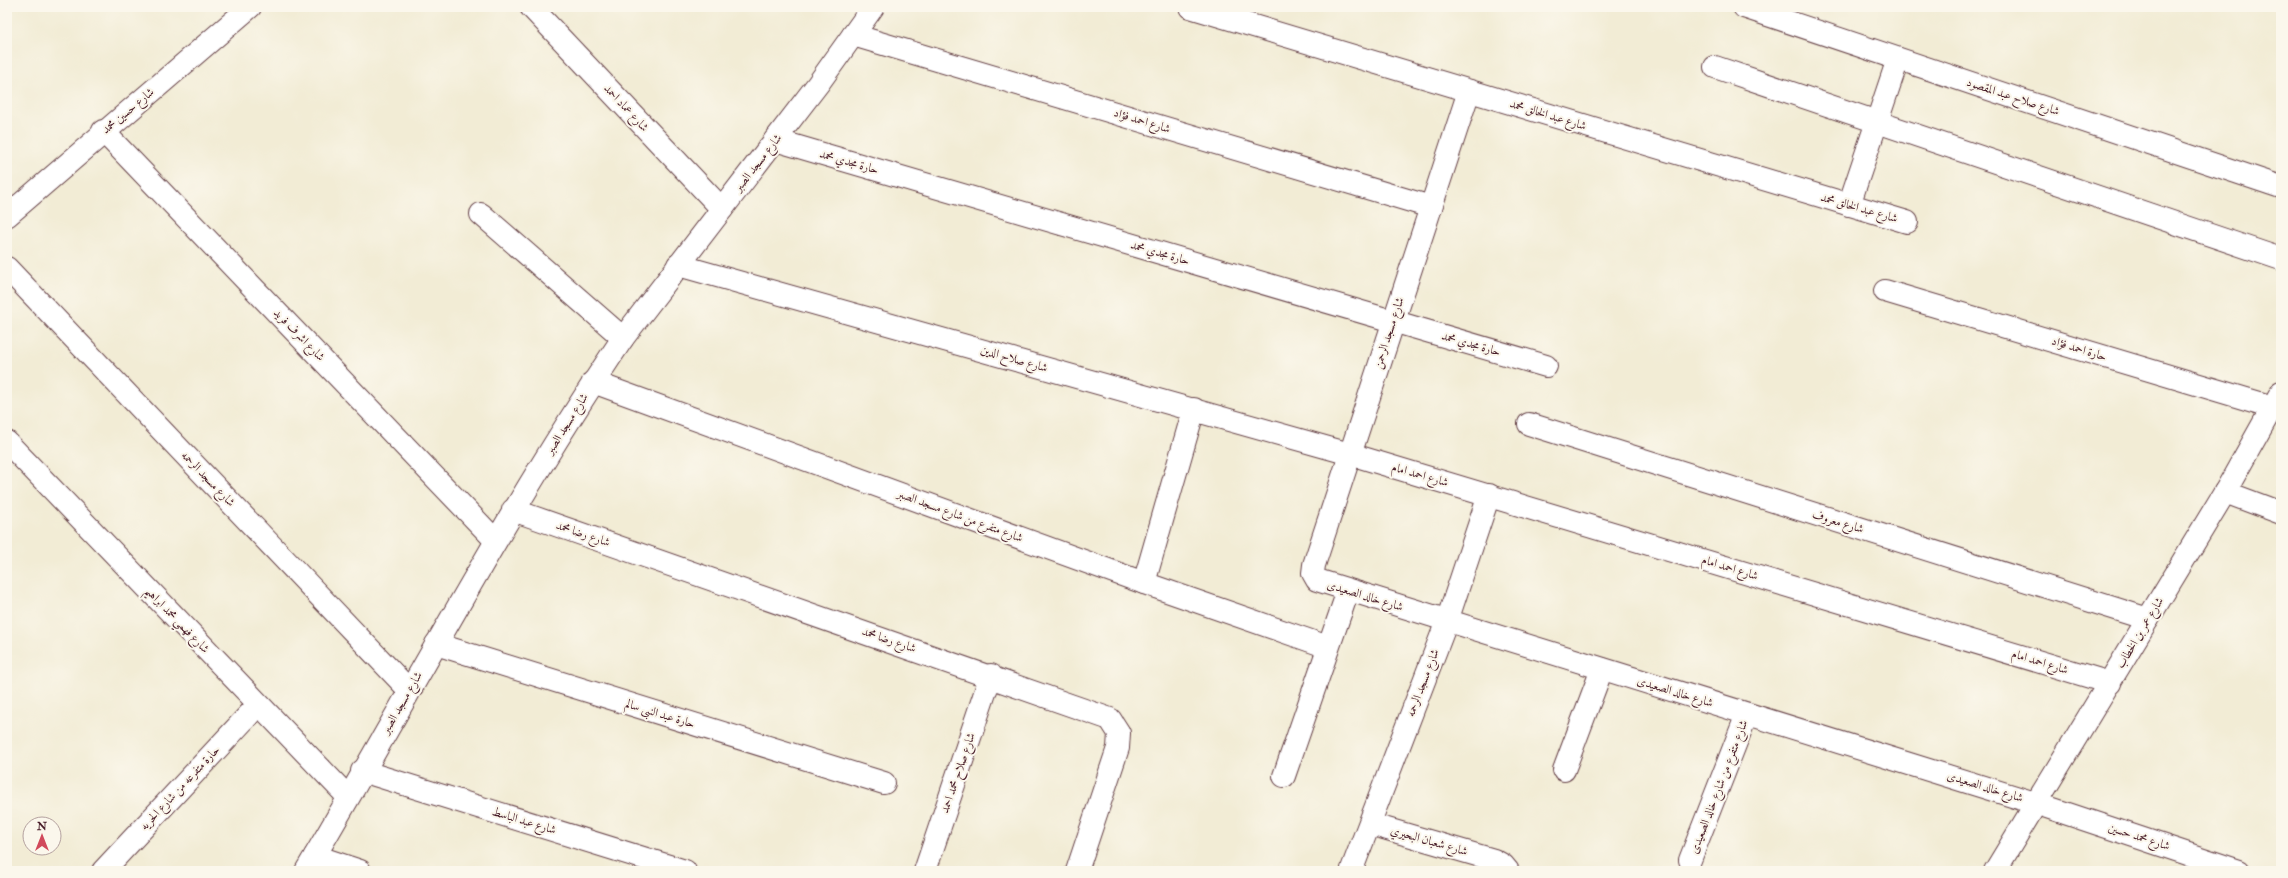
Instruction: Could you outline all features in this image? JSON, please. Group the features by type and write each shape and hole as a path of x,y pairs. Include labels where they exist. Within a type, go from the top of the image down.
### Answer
{"street":[{"name":"شارع حسين محمد","path":"7,216 103,131 250,7"},
{"name":"شارع عماد احمد","path":"531,7 722,209"},
{"name":"شارع مسجد الصبر","path":"310,864 495,540 593,382 623,338 775,140 873,7"},
{"name":"شارع عبد الخالق محمد","path":"1190,7 1907,222"},
{"name":"شارع صلاح عبد المقصود","path":"1744,7 2281,187"},
{"name":"شارع احمد فؤاد","path":"853,36 1431,208"},
{"path":"1849,205 1898,58"},
{"path":"1715,67 2281,260"},
{"name":"شارع مسجد الرحمن","path":"1314,576 1314,565 1469,91"},
{"name":"شارع اشرف فريد","path":"103,131 495,540"},
{"name":"حارة مجدي محمد","path":"775,140 1546,366"},
{"path":"481,214 623,338"},
{"name":"شارع صلاح الدين","path":"678,265 1350,454"},
{"name":"شارع مسجد الرحمه","path":"7,268 409,690"},
{"name":"حارة احمد فؤاد","path":"1886,291 2277,400"},
{"name":"شارع متفرع من شارع مسجد الصبر","path":"593,382 1144,583 1328,647"},
{"name":"شارع عمر بن الخطاب","path":"1995,871 2038,804 2225,492 2277,400"},
{"path":"1144,583 1194,409"},
{"name":"شارع معروف","path":"1529,424 2148,619"},
{"name":"شارع فهمي محمد ابراهيم","path":"7,442 348,797"},
{"name":"شارع احمد امام","path":"1350,454 2110,683"},
{"path":"2225,492 2281,513"},
{"name":"شارع مسجد الرحمه","path":"1352,868 1447,621 1489,495"},
{"name":"شارع رضا محمد","path":"513,510 1104,715 1110,719 1119,733 1118,748 1077,871"},
{"name":"شارع خالد الصعيدى","path":"1314,576 1320,582 1348,591 2038,804"},
{"path":"1284,776 1348,591"},
{"name":"حارة عبد النبى سالم","path":"436,644 884,783"},
{"path":"1564,770 1602,669"},
{"name":"شارع صلاح محمد احمد","path":"925,871 991,675"},
{"name":"حارة متفرعه من شارع الحريه","path":"103,871 258,705"},
{"name":"شارع متفرع من شارع خالد الصعيدى","path":"1690,860 1748,714"},
{"name":"شارع عبد الباسط","path":"362,771 685,871"},
{"name":"شارع محمد حسين","path":"2038,804 2240,871"},
{"name":"شارع شعبان البحيري","path":"1370,824 1494,860 1503,865 1508,871"},
{"path":"310,864 360,871"}]}
